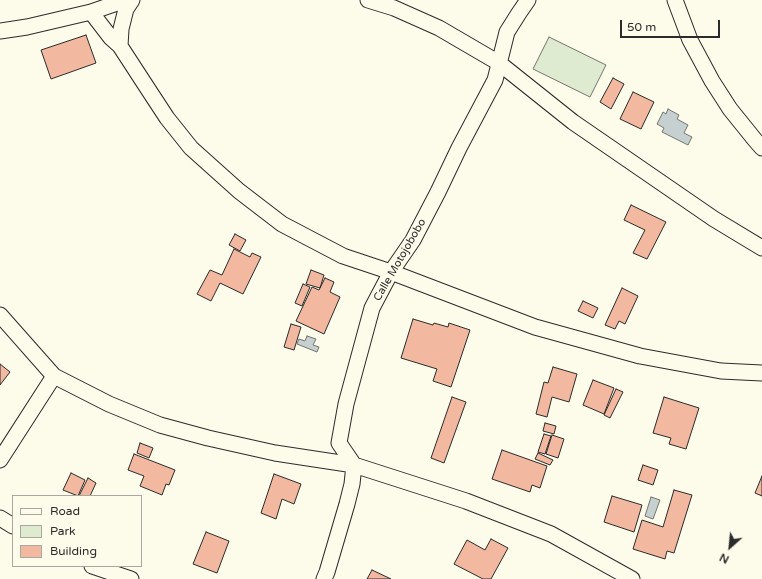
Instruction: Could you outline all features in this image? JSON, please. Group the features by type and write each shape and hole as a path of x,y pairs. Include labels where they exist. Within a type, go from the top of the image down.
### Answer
{"street":[{"path":"0,31 27,27 91,12 126,0"},
{"path":"120,46 121,29 126,9 132,0"},
{"path":"368,0 394,8 439,28 499,63 573,122 714,219 762,248"},
{"name":"Calle Motojobobo","path":"354,465 339,443 346,404 372,308 391,272 413,240 495,80 507,32 528,0"},
{"path":"675,0 690,40 712,81 730,109 762,148"},
{"path":"91,12 120,46 167,118 191,148 239,191 282,224 343,256 391,272 535,327 640,356 721,371 762,373"},
{"path":"0,315 54,376 109,404 160,426 275,453 354,465 466,501 551,534 632,579"},
{"path":"0,460 54,376"},
{"path":"324,579 347,504 352,484 354,465"},
{"path":"0,518 12,525"},
{"path":"95,567 131,579"}],"green space":[{"path":"549,37 606,65 590,97 533,69"}],"shaded area":[{"path":"668,109 679,115 677,119 688,125 684,133 692,137 688,145 662,132 664,128 657,124 663,112 666,114"},
{"path":"307,336 316,339 313,345 319,347 317,352 297,344 299,339 305,341"},
{"path":"651,497 660,500 653,519 645,516"}],"building":[{"path":"86,35 96,63 51,79 41,50"},
{"path":"613,78 624,84 611,109 600,102"},
{"path":"633,92 654,102 641,129 620,119"},
{"path":"631,205 666,222 647,259 633,253 645,230 624,220"},
{"path":"235,234 246,240 240,251 229,245"},
{"path":"234,249 250,257 252,253 261,257 243,294 220,283 211,301 197,294 210,270 222,275"},
{"path":"311,270 324,275 320,288 306,284"},
{"path":"325,278 334,282 330,292 340,297 324,334 296,321 312,287 319,290"},
{"path":"303,284 310,287 302,306 295,303"},
{"path":"622,288 638,296 625,324 619,321 615,329 605,325"},
{"path":"583,301 598,308 593,318 578,311"},
{"path":"413,319 433,325 434,323 448,327 449,323 470,330 451,387 433,381 437,369 401,358"},
{"path":"291,324 301,327 294,350 284,347"},
{"path":"0,364 10,372 0,385"},
{"path":"553,367 577,374 569,402 552,397 547,417 536,414 544,382 548,383"},
{"path":"593,380 614,388 604,414 583,405"},
{"path":"616,389 623,392 610,418 604,415"},
{"path":"452,397 466,402 444,463 431,458"},
{"path":"664,397 699,408 686,449 669,444 671,438 653,433"},
{"path":"545,423 556,426 554,434 543,431"},
{"path":"544,434 551,436 545,454 538,452"},
{"path":"552,435 564,439 558,458 546,454"},
{"path":"140,443 153,448 149,458 137,453"},
{"path":"502,450 547,466 540,488 532,485 530,492 492,479"},
{"path":"538,453 553,460 550,465 535,459"},
{"path":"134,454 175,470 169,485 166,484 162,495 140,486 144,476 128,470"},
{"path":"643,465 658,470 653,485 638,480"},
{"path":"71,473 85,480 78,495 63,490"},
{"path":"274,474 301,484 294,504 282,499 276,519 261,513"},
{"path":"762,476 762,496 755,493"},
{"path":"88,478 96,483 90,495 80,495"},
{"path":"674,490 692,495 674,553 667,551 665,559 633,549 642,520 663,527"},
{"path":"612,496 642,505 634,532 604,522"},
{"path":"206,532 229,541 217,573 193,564"},
{"path":"491,539 508,548 491,579 483,579 454,564 467,540 485,550"},
{"path":"372,570 391,579 367,579"}]}
